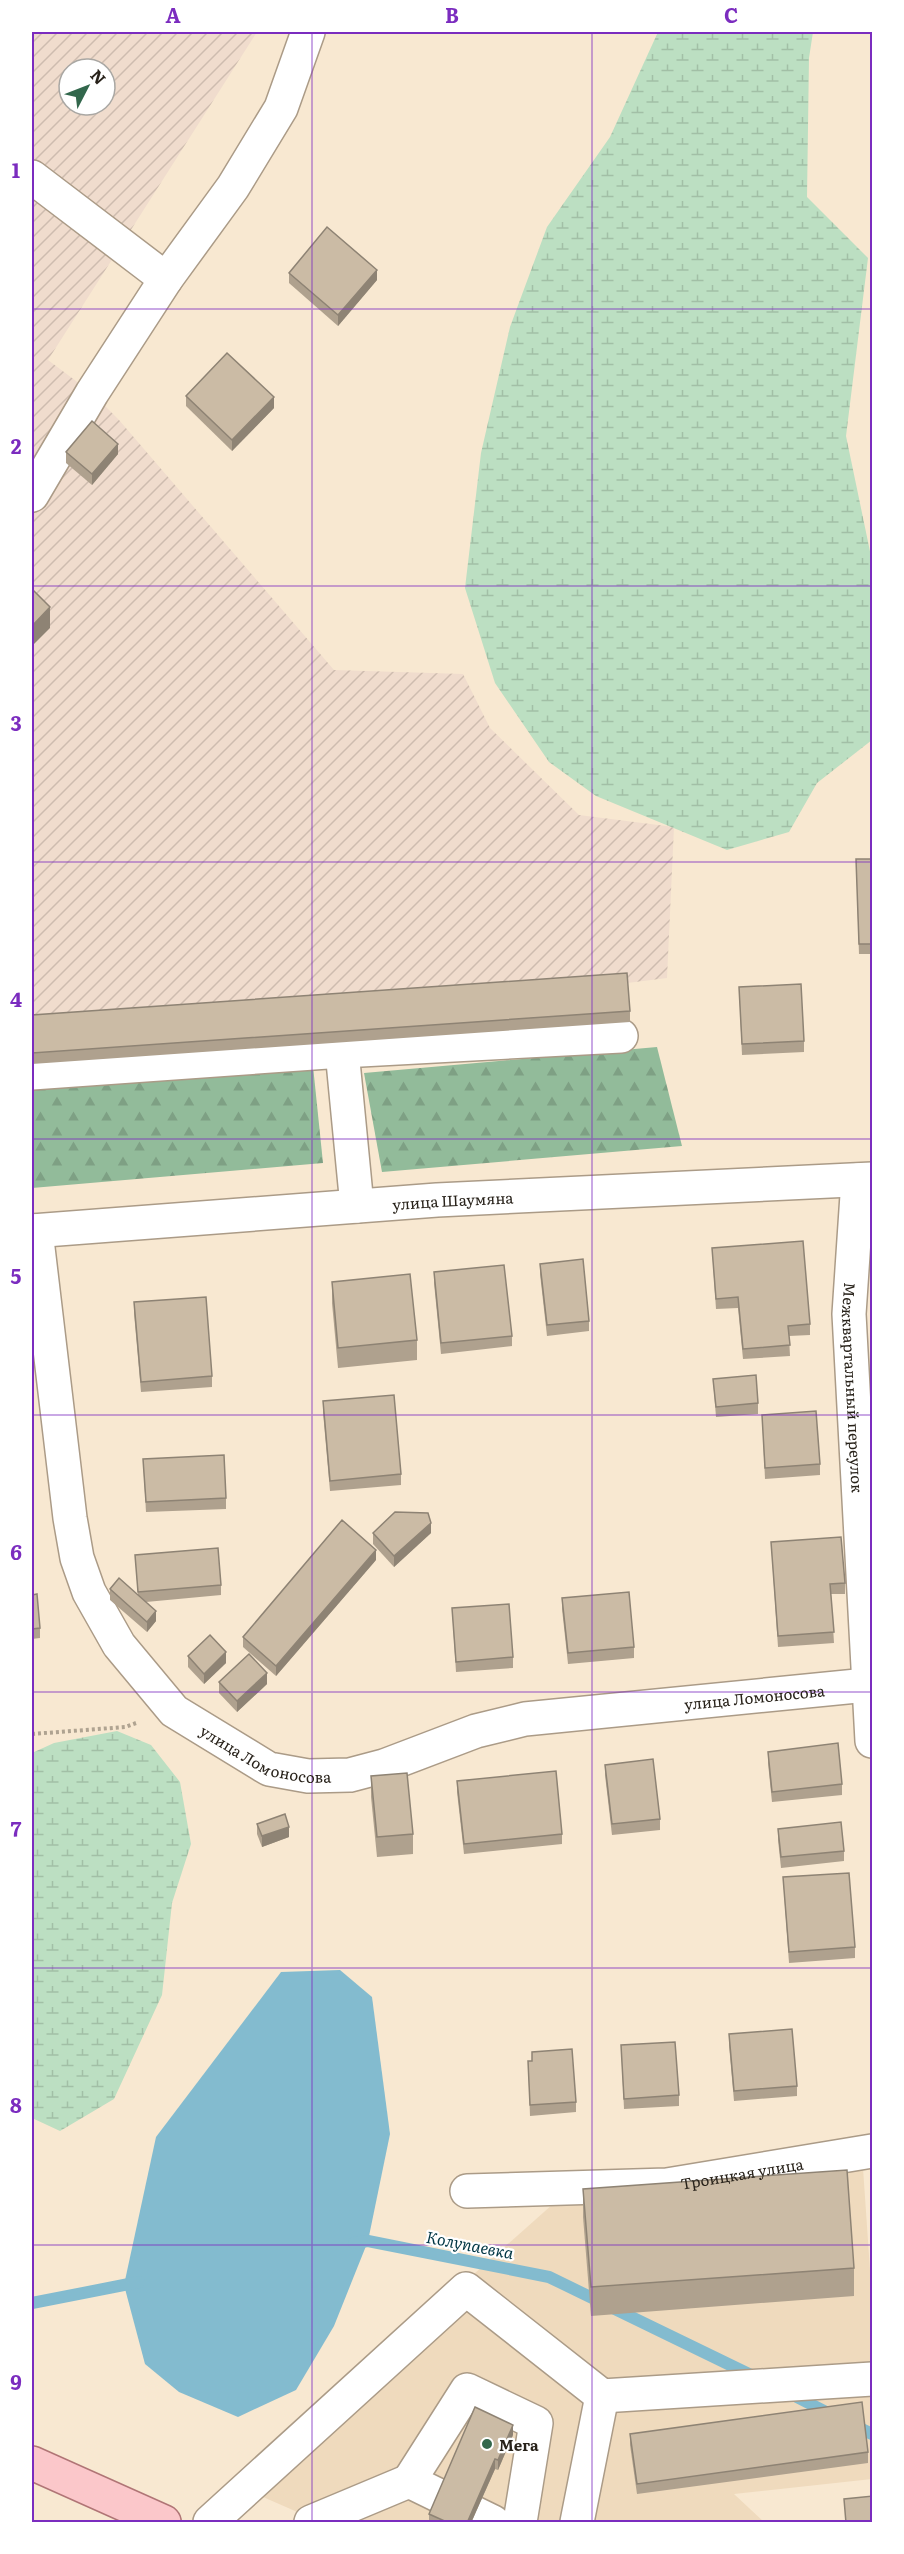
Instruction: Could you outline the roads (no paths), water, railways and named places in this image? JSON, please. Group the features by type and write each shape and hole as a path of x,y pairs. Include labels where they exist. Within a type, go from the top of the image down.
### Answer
{"main road":[{"path":"32,2463 127,2515 164,2523"}],"street":[{"path":"32,495 92,393 166,279 233,187 280,108 308,32"},
{"path":"32,177 166,279"},
{"path":"32,1073 342,1051 621,1036"},
{"path":"342,1051 357,1206"},
{"name":"улица Шаумяна","path":"34,1231 357,1206 865,1180"},
{"name":"Межквартальный переулок","path":"865,1180 849,1314 867,1685 873,1741"},
{"name":"улица Ломоносова","path":"34,1231 70,1518 77,1558 89,1592 119,1645 174,1712 269,1769 308,1776 350,1775 384,1766 476,1731 525,1719 867,1685"},
{"name":"Троицкая улица","path":"467,2191 667,2185 873,2151"},
{"path":"210,2523 466,2289 602,2396 872,2379"},
{"path":"311,2523 409,2481 467,2390 536,2423 520,2523"},
{"path":"577,2523 602,2396"},
{"path":"409,2481 493,2523"}],"water":[{"path":"340,1970 372,1997 390,2134 368,2241 334,2326 296,2390 238,2417 179,2392 145,2364 124,2285 156,2137 281,1972"}],"waterway":[{"name":"Колупаевка","path":"354,2243 368,2241 549,2277 757,2378"},
{"name":"Колупаевка","path":"32,2303 139,2282"},
{"name":"Колупаевка","path":"789,2393 832,2415"},
{"name":"Колупаевка","path":"851,2424 872,2434"}],"place":[{"name":"Мега","path":"487,2444"}]}
